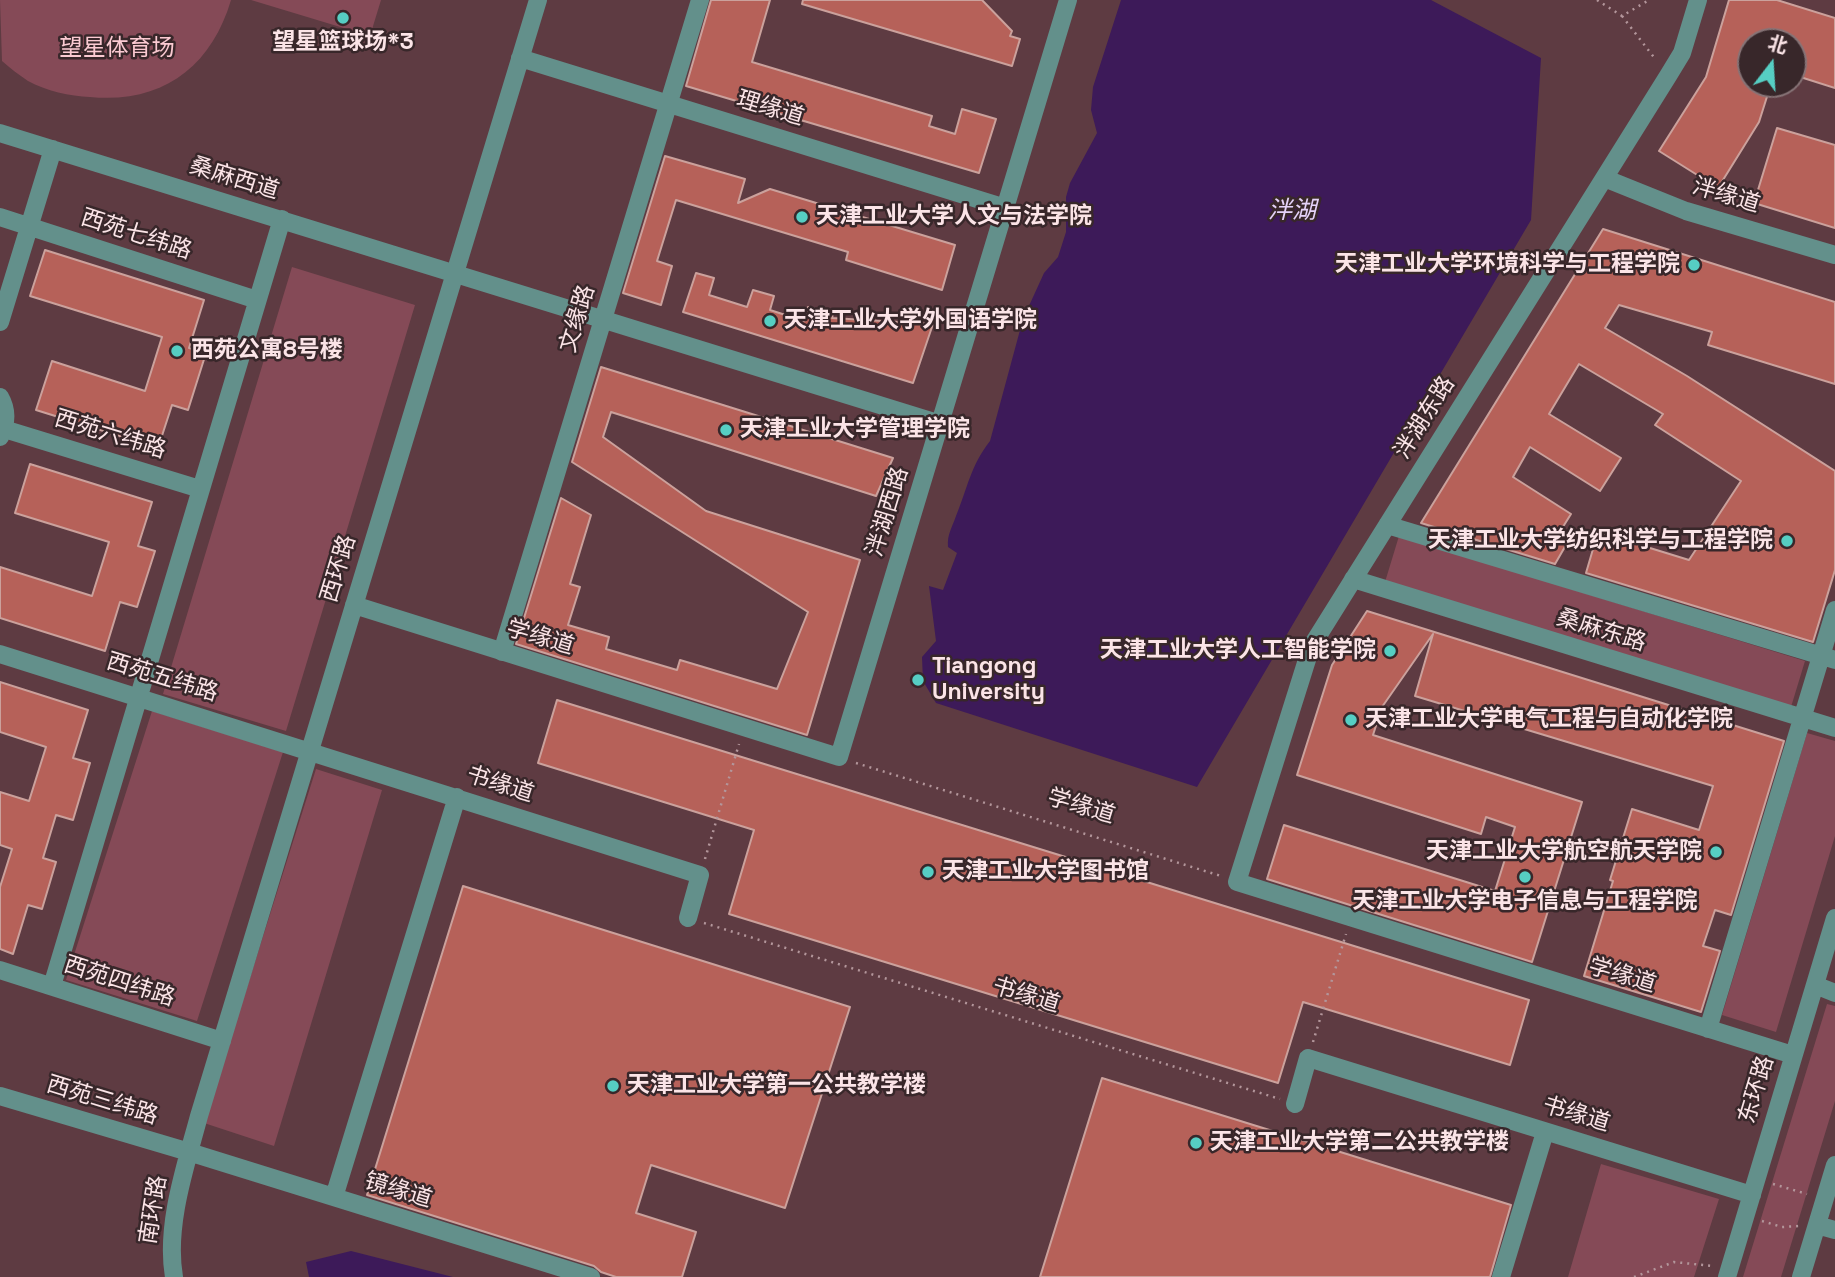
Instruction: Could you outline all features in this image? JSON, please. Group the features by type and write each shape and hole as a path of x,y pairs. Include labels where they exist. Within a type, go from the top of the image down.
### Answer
{"street":[{"name":"西环路","path":"190,1152 538,0"},
{"name":"文缘路","path":"502,652 700,0"},
{"name":"泮湖西路","path":"839,757 1068,0"},
{"name":"泮湖东路","path":"1237,882 1311,647 1682,53 1698,0"},
{"name":"理缘道","path":"520,58 1006,208"},
{"name":"桑麻西道","path":"0,133 941,424"},
{"path":"0,321 52,149"},
{"name":"泮缘道","path":"1604,178 1686,211 1835,255"},
{"name":"西苑七纬路","path":"0,218 257,300"},
{"path":"52,986 282,219"},
{"path":"0,397 6,410 2,433"},
{"name":"西苑六纬路","path":"2,433 200,489"},
{"name":"桑麻东路","path":"1387,525 1828,658"},
{"name":"桑麻东路","path":"1353,579 1835,728"},
{"name":"学缘道","path":"354,605 839,757"},
{"path":"1708,1029 1802,719 1828,658 1835,610"},
{"name":"西苑五纬路","path":"0,654 310,750"},
{"name":"书缘道","path":"310,750 700,875"},
{"path":"334,1197 457,797"},
{"path":"688,918 700,875"},
{"name":"学缘道","path":"1237,882 1793,1055"},
{"name":"东环路","path":"1728,1273 1835,918"},
{"name":"西苑四纬路","path":"0,970 222,1041"},
{"path":"1815,985 1835,993"},
{"path":"1295,1104 1308,1058"},
{"name":"书缘道","path":"1308,1058 1545,1132 1754,1187"},
{"name":"西苑三纬路","path":"0,1096 190,1152"},
{"path":"1501,1277 1545,1132"},
{"name":"镜缘道","path":"190,1152 591,1277"},
{"name":"南环路","path":"174,1277 171,1260 178,1193 190,1152"},
{"path":"1801,1277 1835,1165"},
{"path":"1817,1224 1835,1230"}],"path":[{"path":"1597,0 1622,16 1668,76"},
{"path":"1622,16 1649,0"},
{"path":"700,875 744,727"},
{"name":"学缘道","path":"839,757 1237,882"},
{"path":"1308,1058 1352,917"},
{"name":"书缘道","path":"688,918 1295,1104"},
{"path":"1754,1187 1824,1200"},
{"path":"1745,1216 1782,1227 1817,1224"},
{"path":"1634,1277 1674,1262 1685,1261 1728,1273"}],"green space":[{"name":"望星体育场","path":"0,0 231,0 211,45 180,77 161,87 116,98 82,96 50,90 28,81 5,64 2,61"},
{"name":"望星篮球场*3","path":"251,0 381,0 370,36"},
{"path":"292,267 415,305 286,731 163,694"},
{"path":"1399,536 1805,661 1791,707 1385,582"},
{"path":"152,711 283,752 197,1021 66,980"},
{"path":"1807,733 1835,741 1835,836 1776,1032 1722,1015"},
{"path":"316,769 382,790 274,1146 204,1123"},
{"path":"1827,1004 1835,1006 1835,1101 1781,1277 1743,1277"},
{"path":"1601,1164 1719,1199 1694,1277 1568,1277"}],"water":[{"name":"泮湖","path":"1121,0 1431,0 1541,58 1531,220 1197,787 936,703 923,681 922,657 936,641 929,586 943,590 957,553 948,547 949,535 974,469 990,441 1023,319 1044,273 1058,257 1066,232 1066,197 1070,183 1097,133 1091,110 1093,87"},
{"path":"351,1251 453,1277 309,1277 306,1262"}],"building":[{"path":"711,0 770,0 752,62 932,116 929,126 955,134 962,109 996,119 979,173 686,86"},
{"path":"803,0 982,0 1012,31 1010,36 1020,39 1012,66 802,4"},
{"path":"1729,0 1777,0 1835,18 1835,88 1807,79 1807,28 1737,28 1737,98 1767,98 1759,122 1718,188 1659,151 1706,77"},
{"path":"1777,128 1835,145 1835,228 1754,203"},
{"path":"665,156 745,179 738,203 770,189 955,245 942,290 846,260 848,252 676,200 657,261 672,266 661,305 623,293"},
{"path":"1603,229 1835,302 1835,384 1708,345 1712,332 1619,305 1605,328 1687,376 1835,471 1835,570 1813,642 1586,573 1598,532 1689,560 1741,481 1655,425 1663,414 1579,364 1549,414 1621,458 1600,491 1530,447 1513,477 1571,514 1556,538 1566,545 1555,564 1421,523"},
{"name":"西苑公寓8号楼","path":"45,250 204,300 189,348 206,353 188,410 172,405 158,448 36,410 52,361 145,391 162,337 30,296"},
{"path":"696,273 714,278 709,295 747,307 753,290 774,296 770,310 804,321 808,307 833,314 832,318 933,324 913,383 683,312"},
{"path":"601,367 893,458 876,496 611,412 603,437 706,511 860,560 807,735 516,644 561,498 591,515 570,584 580,587 568,625 609,637 606,649 677,670 680,660 777,689 808,612 572,462"},
{"path":"30,464 152,502 138,546 155,551 137,607 120,602 105,651 0,618 0,567 92,596 109,542 15,513"},
{"path":"1367,611 1784,741 1731,915 1715,910 1703,946 1720,951 1701,1012 1584,976 1632,809 1699,830 1713,786 1415,696 1433,634 1382,707 1373,735 1582,802 1532,962 1267,879 1284,825 1495,891 1515,827 1486,817 1481,834 1297,775 1332,665"},
{"path":"0,682 88,710 73,758 90,763 73,820 56,815 43,858 56,862 42,909 28,905 13,954 0,949 0,887 12,849 0,845 0,792 29,801 46,747 0,732"},
{"name":"天津工业大学图书馆","path":"557,700 1529,1000 1510,1065 1303,1002 1278,1083 729,914 754,830 538,763"},
{"name":"天津工业大学第一公共教学楼","path":"463,886 850,1007 785,1208 651,1165 636,1213 696,1232 682,1277 616,1277 601,1272 594,1266 367,1195"},
{"name":"天津工业大学第二公共教学楼","path":"1102,1078 1511,1205 1490,1277 1040,1277"}],"place":[{"name":"望星篮球场*3","path":"343,18"},
{"name":"天津工业大学人文与法学院","path":"802,217"},
{"name":"天津工业大学环境科学与工程学院","path":"1694,265"},
{"name":"天津工业大学外国语学院","path":"770,321"},
{"name":"西苑公寓8号楼","path":"177,351"},
{"name":"天津工业大学管理学院","path":"726,430"},
{"name":"天津工业大学纺织科学与工程学院","path":"1787,541"},
{"name":"天津工业大学人工智能学院","path":"1390,651"},
{"name":"Tiangong University","path":"918,680"},
{"name":"天津工业大学电气工程与自动化学院","path":"1351,720"},
{"name":"天津工业大学航空航天学院","path":"1716,852"},
{"name":"天津工业大学图书馆","path":"928,872"},
{"name":"天津工业大学电子信息与工程学院","path":"1525,877"},
{"name":"天津工业大学第一公共教学楼","path":"613,1086"},
{"name":"天津工业大学第二公共教学楼","path":"1196,1143"}]}
